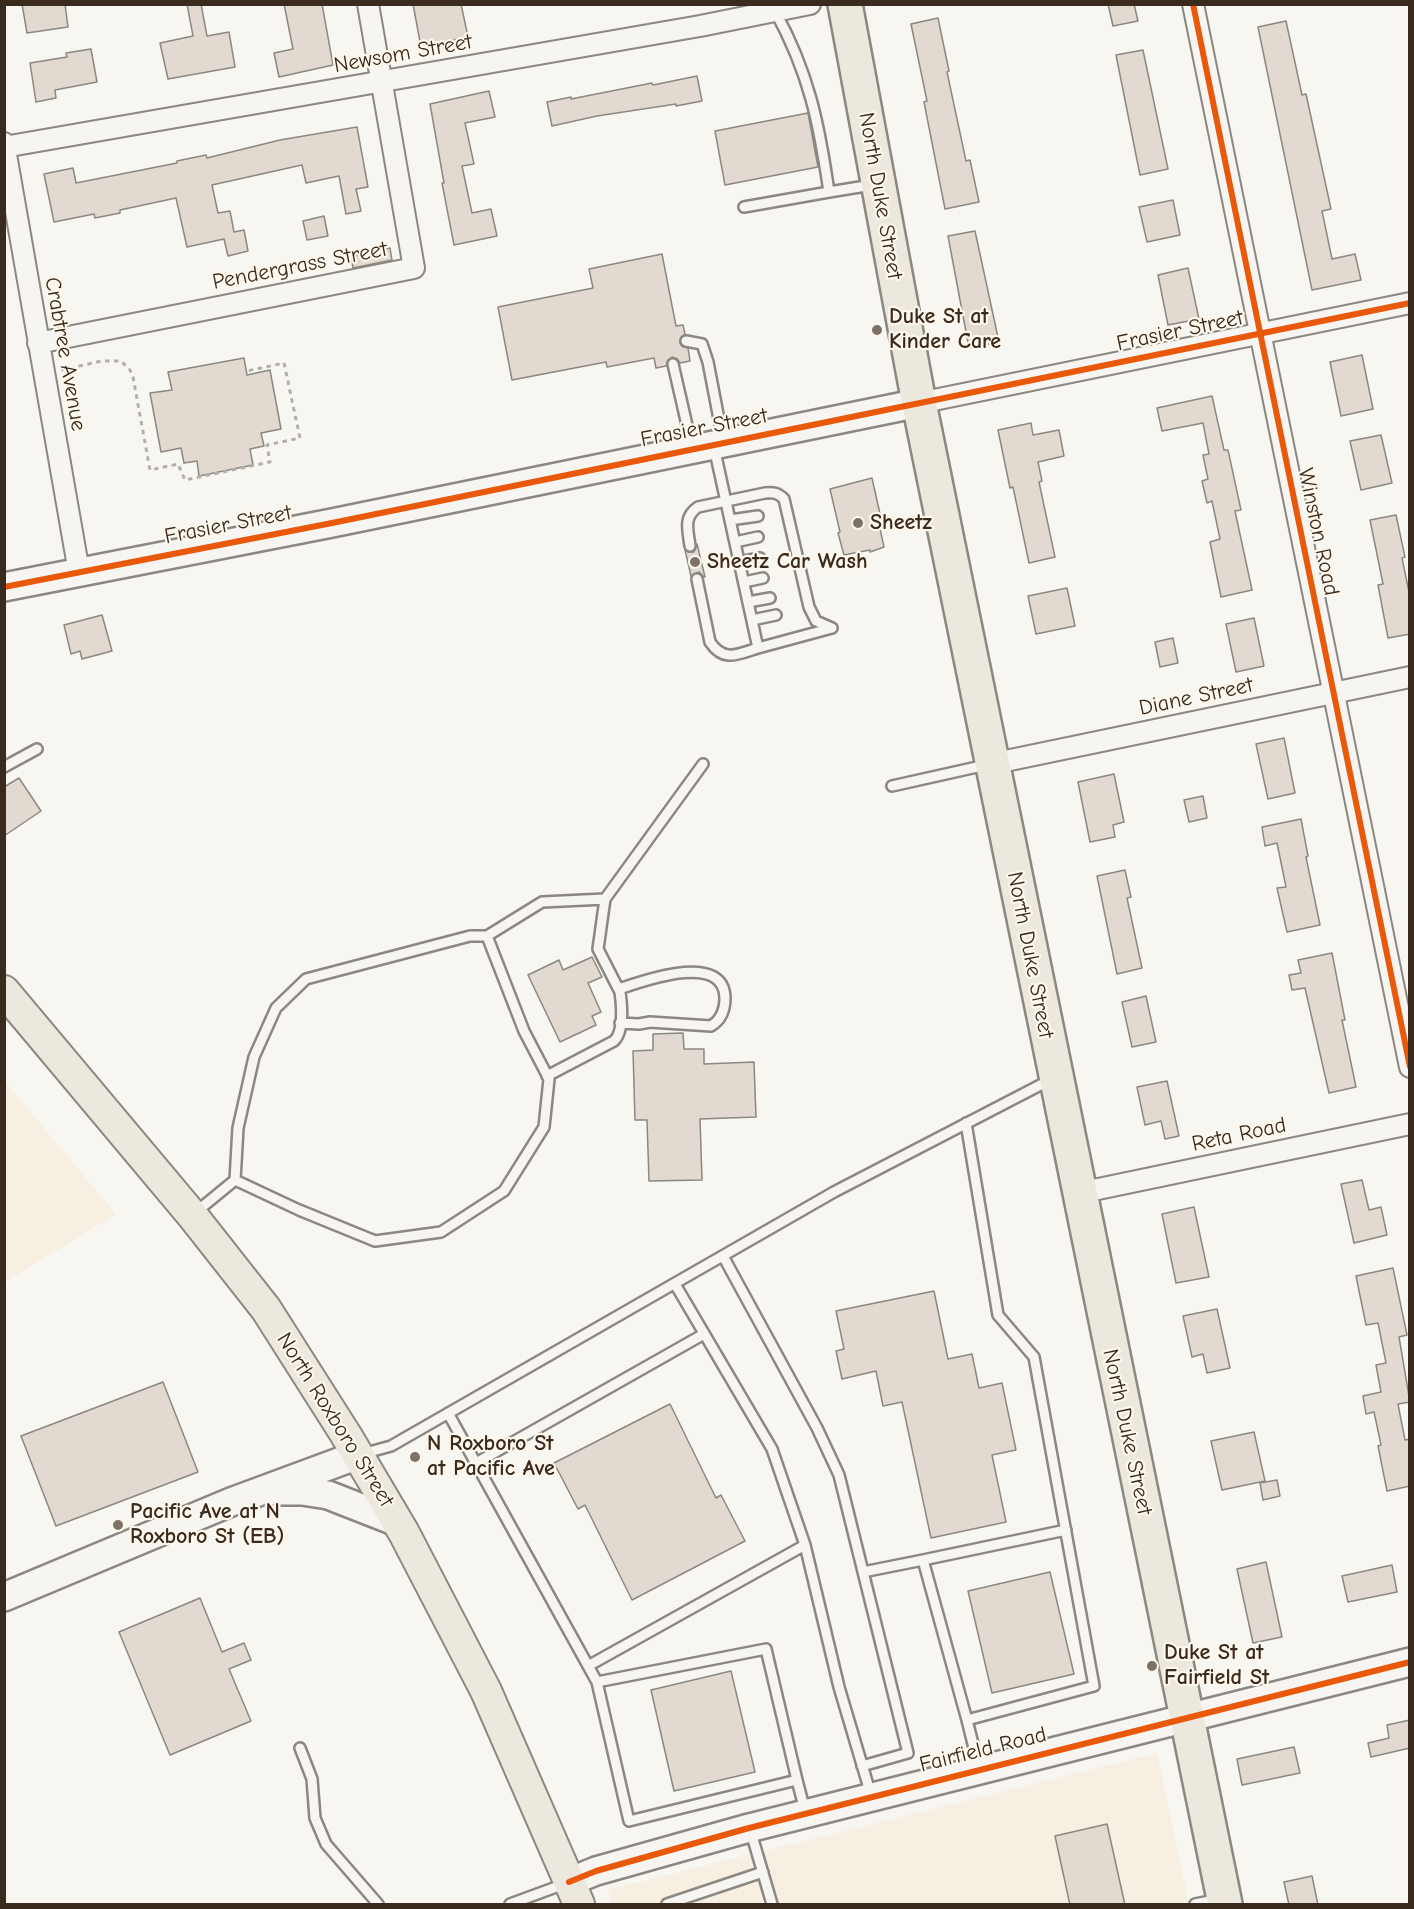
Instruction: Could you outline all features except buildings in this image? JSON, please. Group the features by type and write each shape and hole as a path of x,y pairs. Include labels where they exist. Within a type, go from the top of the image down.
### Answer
{"highway":[{"name":"North Duke Street","path":"844,4 919,403 1186,1719 1215,1902"}],"main road":[{"name":"North Roxboro Street","path":"4,991 192,1215 266,1309 398,1522 486,1691 574,1893"}],"street":[{"name":"Pendergrass Street","path":"47,341 414,268 368,4"},
{"name":"Newsom Street","path":"5,146 382,82 810,4"},
{"name":"Winston Road","path":"1192,4 1410,1066"},
{"name":"Crabtree Avenue","path":"5,146 47,341 80,572"},
{"name":"Frasier Street","path":"4,587 332,524 1410,303"},
{"name":"Diane Street","path":"992,764 1410,677"},
{"name":"Reta Road","path":"1079,1193 1410,1124"},
{"path":"4,1597 258,1492 358,1455"},
{"path":"258,1492 302,1491 328,1495 398,1522"},
{"name":"Fairfield Road","path":"574,1893 596,1871 749,1828 1410,1662"}],"lane":[{"path":"775,11 792,43 808,85 820,129 829,192"},
{"path":"744,207 878,184"},
{"path":"686,342 702,344 708,362 710,445"},
{"path":"673,364 710,445 726,501 758,648"},
{"path":"690,546 687,520 692,511 698,507 775,492 784,499 782,511 804,608 816,621 832,628 731,656 724,655 710,642 697,579"},
{"path":"730,520 758,516"},
{"path":"735,542 758,537"},
{"path":"739,562 760,558"},
{"path":"744,582 764,578"},
{"path":"748,602 770,598"},
{"path":"752,620 776,615"},
{"path":"4,767 37,749"},
{"path":"547,1076 614,1041 619,1034 621,999 619,988 598,949 605,899 704,764"},
{"path":"892,786 992,764"},
{"path":"192,1215 235,1180 238,1128 254,1057 276,1008 306,978 470,936 487,936 542,902 605,899"},
{"path":"235,1180 299,1210 375,1241 441,1232 504,1191 544,1127 549,1079 524,1031 487,936"},
{"path":"619,988 656,977 688,972 701,973 714,977 720,982 725,998 724,1008 718,1021 711,1026 650,1022 620,1023"},
{"path":"358,1455 391,1446 834,1192 1055,1077"},
{"path":"966,1123 998,1316 1034,1357 1094,1686 967,1720"},
{"path":"723,1256 817,1428 838,1475 908,1753 862,1766"},
{"path":"675,1284 772,1449 805,1545 839,1687 871,1797"},
{"path":"476,1463 704,1334"},
{"path":"448,1413 597,1683 629,1821 797,1780"},
{"path":"863,1572 1066,1530"},
{"path":"588,1666 805,1545"},
{"path":"923,1560 980,1769"},
{"path":"597,1683 766,1649 805,1814"},
{"path":"300,1748 312,1779 315,1818 326,1845 378,1905"},
{"path":"749,1828 772,1905"},
{"path":"667,1905 763,1872"},
{"path":"510,1905 574,1893"}],"path":[{"path":"47,341 61,370 102,361 121,361 130,370 150,470 178,464 185,480 270,462 267,445 300,438 284,363 247,371"}],"shaded area":[{"path":"4,1080 116,1214 5,1282 4,1282"},
{"path":"1157,1753 1189,1904 613,1904 607,1890"}],"cycle path":[{"path":"1193,4 1410,1067"},
{"path":"4,587 332,523 1410,303"},
{"path":"569,1882 596,1871 749,1828 1410,1662"}],"place":[{"name":"Duke St at Kinder Care","path":"877,330"},
{"name":"Sheetz","path":"858,523"},
{"name":"Sheetz Car Wash","path":"695,562"},
{"name":"N Roxboro St at Pacific Ave","path":"415,1457"},
{"name":"Pacific Ave at N Roxboro St (EB)","path":"118,1525"},
{"name":"Duke St at Fairfield St","path":"1152,1666"}]}
